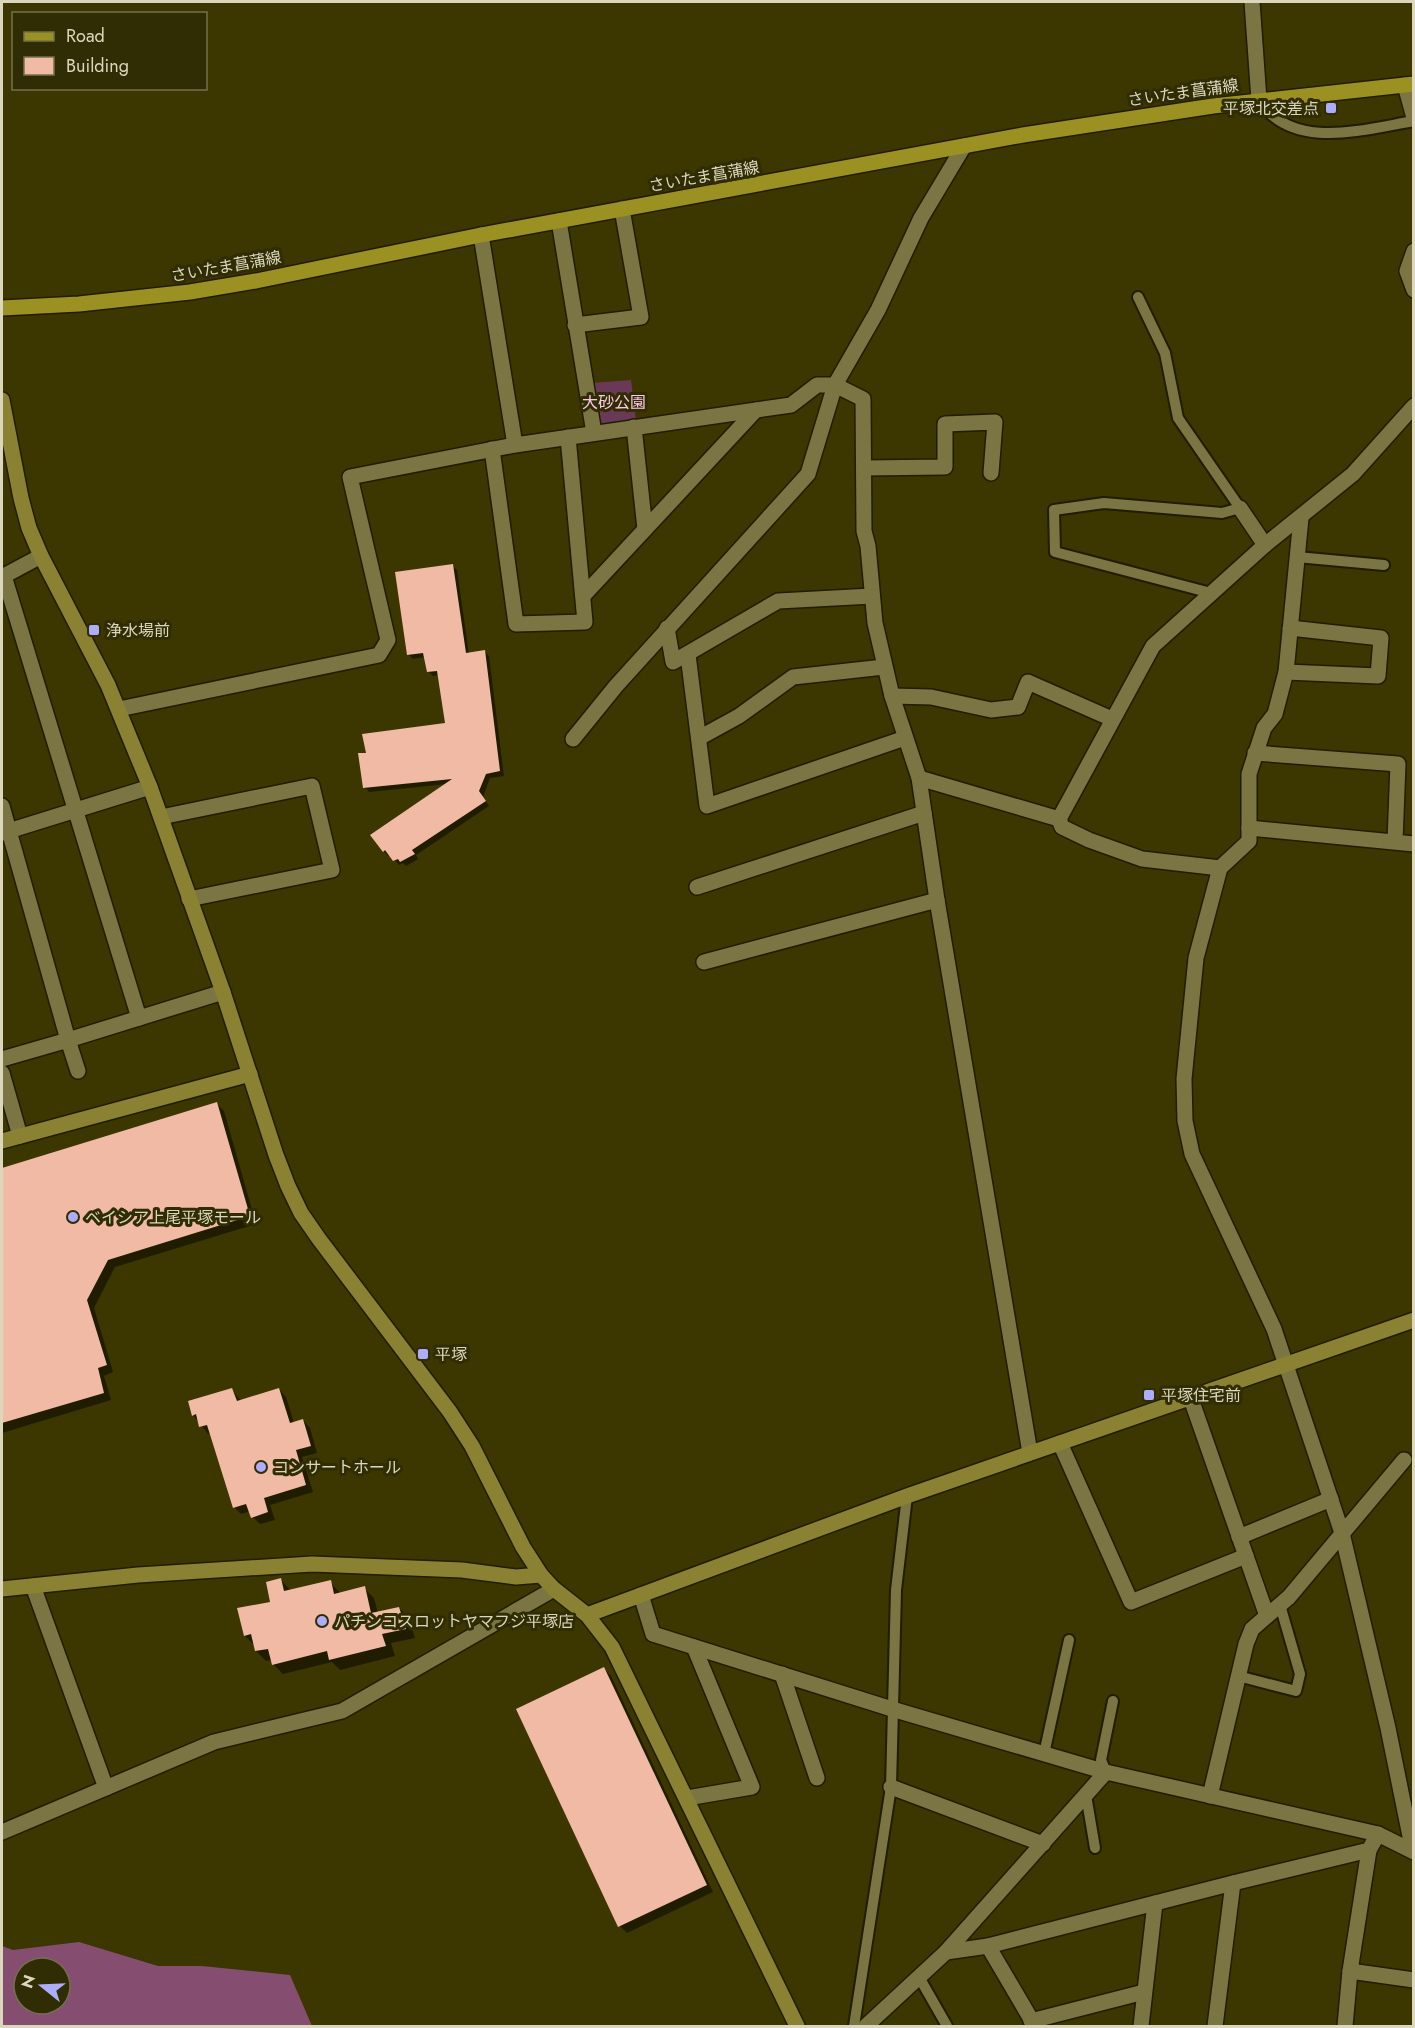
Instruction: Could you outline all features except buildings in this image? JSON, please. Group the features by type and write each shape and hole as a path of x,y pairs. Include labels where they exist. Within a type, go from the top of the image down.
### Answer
{"main road":[{"name":"さいたま菖蒲線","path":"2,308 80,304 190,292 256,281 559,220 964,146 1148,115 1259,100 1409,84"}],"street":[{"path":"1252,2 1259,100"},
{"path":"1409,84 1413,119"},
{"path":"573,739 667,628 808,474 835,385 878,310 921,218 964,146"},
{"path":"575,325 641,317 622,209"},
{"path":"559,220 594,433"},
{"path":"481,235 515,445"},
{"path":"1413,251 1407,271 1413,290"},
{"path":"119,710 379,656 388,640 350,477 515,445 791,405 817,385 835,385 863,399 864,531 868,546 875,623 892,696 919,778 937,900 1030,1453"},
{"path":"2,400 7,457 29,528 119,710 150,787 223,992 276,1155 301,1213 450,1412 472,1446 523,1547 542,1575 554,1589 587,1616 612,1647 687,1798 795,2026"},
{"path":"1220,868 1143,859 1089,840 1062,827 1059,819 1153,646 1265,544 1301,518 1353,474 1413,406"},
{"path":"583,596 756,410"},
{"path":"864,468 945,467 945,424 995,422 991,473"},
{"path":"634,427 645,529"},
{"path":"492,449 516,624 585,622 568,437"},
{"path":"1240,508 1265,544"},
{"path":"1301,518 1286,672 1275,714 1263,728 1249,774 1249,841 1220,868 1196,958 1184,1079 1185,1121 1192,1154 1274,1329 1342,1533 1388,1728 1413,1852"},
{"path":"41,556 3,577 140,1018"},
{"path":"667,628 673,662 778,601 872,596"},
{"path":"1286,672 1378,676 1381,638 1290,628"},
{"path":"688,655 707,806 905,738"},
{"path":"699,738 739,716 793,677 884,667"},
{"path":"892,696 931,697 991,710 1018,707 1028,682 1113,719"},
{"path":"1255,753 1398,764 1395,841"},
{"path":"919,778 1059,819"},
{"path":"161,817 312,786 332,870 189,899"},
{"path":"5,831 150,787"},
{"path":"2,806 5,831 78,1071"},
{"path":"697,887 924,813"},
{"path":"1249,828 1413,844"},
{"path":"704,962 937,900"},
{"path":"2,1059 223,992"},
{"path":"2,1073 20,1136"},
{"path":"2,1141 250,1074"},
{"path":"587,1616 907,1496 1413,1320"},
{"path":"1190,1396 1267,1616"},
{"path":"1060,1443 1131,1602 1246,1556"},
{"path":"1210,1796 1246,1644 1252,1629 1289,1597 1404,1460"},
{"path":"1239,1537 1331,1499"},
{"path":"2,1588 138,1575 312,1564 462,1570 516,1577 542,1575"},
{"path":"33,1586 106,1788"},
{"path":"2,1832 214,1742 342,1710 554,1589"},
{"path":"641,1595 653,1634 892,1709 1106,1772 1378,1834 1413,1852"},
{"path":"687,1798 752,1787 694,1647"},
{"path":"782,1674 817,1778"},
{"path":"866,2026 946,1952 1106,1772"},
{"path":"891,1787 1043,1844"},
{"path":"1345,2026 1350,1971 1369,1850 1378,1834"},
{"path":"946,1952 988,1947 1369,1850"},
{"path":"1215,2026 1233,1883"},
{"path":"1140,2026 1155,1903"},
{"path":"988,1947 1033,2024 1144,1992"},
{"path":"1350,1971 1413,1980"}],"lane":[{"path":"1259,100 1267,113 1277,120 1305,131 1324,134 1341,134 1413,119"},
{"path":"1138,297 1165,352 1178,418 1240,508 1222,513 1104,503 1054,510 1054,552 1211,593"},
{"path":"1297,557 1384,565"},
{"path":"854,2026 891,1787 896,1590 907,1496"},
{"path":"1238,1676 1296,1691 1300,1674 1280,1605"},
{"path":"1044,1754 1069,1640"},
{"path":"1106,1772 1101,1760 1113,1701"},
{"path":"1086,1795 1095,1848"},
{"path":"919,1977 947,2026"}],"green space":[{"name":"大砂公園","path":"631,380 636,421 603,425 598,421 592,383"}],"shaded area":[{"path":"79,1942 158,1966 202,1966 290,1975 312,2026 2,2026 2,1946 13,1950"}],"place":[{"name":"平塚北交差点","path":"1331,108"},
{"name":"浄水場前","path":"94,630"},
{"name":"ベイシア上尾平塚モール","path":"73,1217"},
{"name":"平塚","path":"423,1354"},
{"name":"平塚住宅前","path":"1149,1395"},
{"name":"コンサートホール","path":"261,1467"},
{"name":"パチンコスロットヤマフジ平塚店","path":"322,1621"}]}
